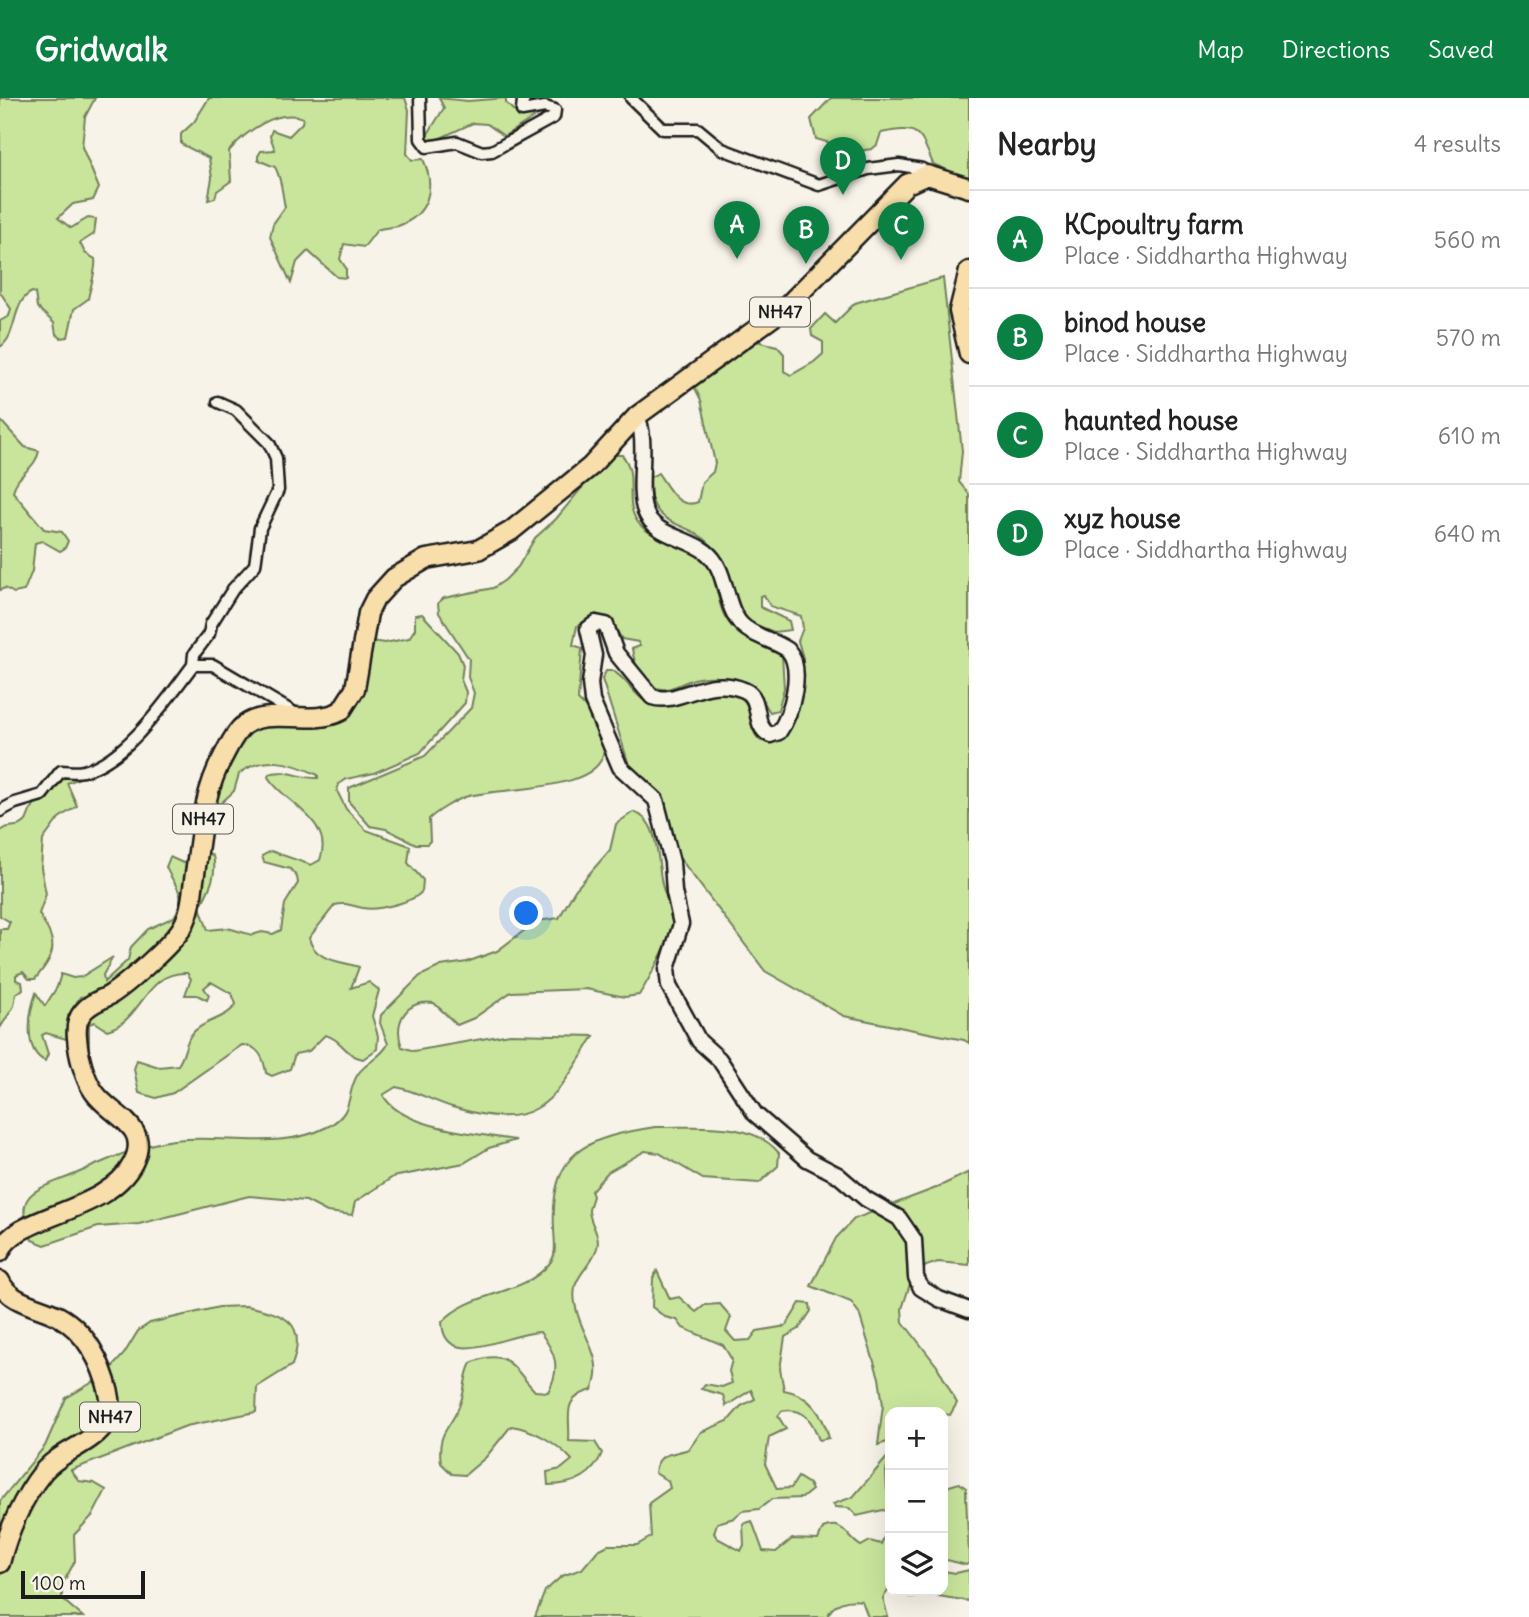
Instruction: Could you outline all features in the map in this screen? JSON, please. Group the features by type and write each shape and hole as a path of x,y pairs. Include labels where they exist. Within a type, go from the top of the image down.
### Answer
{"highway":[{"path":"927,175 969,188"},
{"name":"NH47","path":"0,1252 7,1239 18,1231 90,1201 113,1186 131,1167 138,1149 137,1134 126,1119 92,1089 77,1041 79,1018 87,1008 125,983 181,930 190,906 207,792 229,745 242,727 266,718 302,719 335,714 349,702 368,613 375,599 394,578 426,559 470,552 500,539 590,467 637,416 784,309 889,199 907,184 927,175"},
{"path":"969,271 959,311 969,354"},
{"name":"NH47","path":"0,1281 12,1296 58,1316 80,1332 101,1368 111,1408 108,1420 98,1433 79,1447 58,1457 41,1474 15,1520 0,1563"}],"street":[{"path":"420,98 421,139 427,147 457,142 482,152 492,150 554,117 555,110 545,107 522,111 526,98"},
{"path":"631,98 663,129 698,129 722,149 819,185 869,169 899,165 922,169 927,175"},
{"path":"0,811 15,803 42,795 61,771 89,769 145,728 193,664 194,654 209,634 211,624 233,589 256,565 260,528 278,490 276,458 269,443 236,410 218,402"},
{"path":"637,416 642,430 642,503 648,517 662,530 694,544 711,556 739,622 788,650 794,667 788,715 779,732 770,735 759,725 754,699 746,691 708,685 667,698 654,698 617,653 606,625 596,623 588,629 594,655 590,683 592,701 620,767 656,800 672,862 681,924 667,969 669,986 699,1041 719,1059 748,1107 807,1159 838,1175 866,1199 899,1218 914,1240 916,1277 921,1289 969,1310"},
{"path":"193,664 213,665 302,719"}],"green space":[{"path":"0,98 95,98 85,117 82,147 99,188 93,200 73,204 58,218 71,228 88,218 96,219 94,234 80,243 85,253 95,259 93,278 88,299 74,309 68,337 61,338 56,334 54,323 37,307 35,293 32,292 21,303 10,335 0,347 0,321 9,316 11,309 0,292"},
{"path":"209,98 405,98 409,110 407,154 412,160 423,159 429,180 427,199 417,215 398,226 377,230 364,247 344,244 340,259 346,268 346,278 337,277 308,251 297,262 291,283 270,237 273,224 285,207 280,182 275,167 258,160 258,156 261,151 275,150 270,136 272,130 289,136 302,123 303,118 283,116 272,119 244,136 229,151 231,181 217,191 215,198 208,200 212,178 209,158 181,144 181,134 194,122"},
{"path":"439,98 468,101 506,98 506,103 519,116 541,113 504,136 487,124 473,123 434,141 426,137 444,108"},
{"path":"831,98 969,98 969,179 933,164 920,137 910,131 881,133 877,145 872,149 858,151 816,139 811,119"},
{"path":"943,278 962,451 959,482 969,494 969,1043 844,1016 765,971 670,845 665,800 630,768 602,679 606,671 613,671 643,700 655,705 677,703 710,693 731,693 741,698 748,707 757,737 761,741 770,741 802,683 803,658 798,641 803,628 801,616 770,606 764,595 760,596 760,607 789,621 791,630 774,632 749,622 738,603 717,552 700,536 661,515 651,495 649,478 658,473 679,500 691,504 698,502 702,482 713,472 715,463 701,400 692,382 752,340 777,346 784,354 784,371 791,375 823,354 823,342 812,336 811,329 825,314 835,323 855,303"},
{"path":"0,420 25,447 39,451 13,492 44,529 62,532 68,541 60,551 42,541 35,543 32,571 24,591 14,593 5,588 0,590"},
{"path":"616,455 622,455 630,470 631,504 637,521 651,533 702,557 712,572 722,609 731,625 782,655 784,688 778,710 770,712 754,688 732,679 704,677 667,689 653,687 642,677 636,663 632,649 640,646 638,642 622,639 609,619 596,614 577,626 573,645 582,648 578,700 595,720 604,745 600,761 588,773 548,786 480,794 461,799 429,819 430,841 427,844 416,844 386,829 370,826 349,802 349,788 425,756 471,708 474,693 468,677 469,659 439,613 438,603 444,598 493,588 505,580 518,567 535,538 556,519 598,468"},
{"path":"422,614 458,653 463,665 461,680 466,692 465,703 420,753 374,773 347,779 339,784 337,791 346,809 366,830 410,846 408,863 423,880 422,891 412,899 386,907 369,909 346,904 335,905 309,938 312,946 322,956 359,967 351,988 369,982 379,990 372,1016 378,1036 377,1049 363,1059 352,1055 336,1040 325,1035 309,1051 295,1054 290,1069 272,1076 266,1073 257,1050 242,1045 173,1093 156,1098 139,1093 134,1069 137,1060 159,1067 178,1065 189,1038 196,1030 227,1013 236,1004 232,994 211,982 204,988 209,995 207,1000 197,995 185,995 191,979 187,973 161,980 119,1025 107,1030 95,1022 89,1024 89,1052 96,1080 78,1038 91,996 80,997 68,1016 66,1039 46,1033 42,1035 48,1054 45,1061 38,1056 33,1049 30,1030 31,1010 36,993 45,1006 57,987 61,974 73,978 81,977 113,957 103,975 104,982 128,960 131,947 148,929 174,917 180,896 166,867 170,857 183,863 204,850 213,856 213,877 200,907 208,930 228,928 252,935 262,932 273,934 281,930 285,904 298,883 297,877 290,869 264,862 262,856 271,851 311,865 320,860 323,846 314,823 268,777 275,772 312,778 318,778 318,775 278,762 258,764 239,774 234,791 211,817 204,811 246,728 339,716 371,641 385,643 409,638 415,629 415,615"},
{"path":"68,774 85,776 67,783 77,806 59,818 43,840 41,868 46,894 39,914 52,940 51,954 35,979 29,979 23,972 16,975 16,980 22,982 23,989 16,994 14,1006 0,1028 0,929 7,929 10,922 0,916 0,832 25,822 43,793"},
{"path":"633,812 642,816 653,832 662,884 673,921 663,950 639,995 625,997 586,989 511,992 474,1018 457,1025 434,1003 416,1005 404,1014 401,1021 399,1029 402,1047 414,1051 510,1034 594,1036 554,1095 524,1114 481,1114 452,1107 396,1087 383,1095 406,1116 423,1123 516,1140 489,1148 464,1163 393,1177 355,1202 352,1215 327,1212 306,1201 249,1196 139,1224 98,1227 45,1245 32,1240 24,1212 30,1196 47,1185 122,1154 174,1140 291,1138 309,1134 336,1121 346,1109 358,1074 388,1044 380,1023 381,1015 420,976 441,966 467,962 497,951 537,921 559,918 575,890 610,850 616,824"},
{"path":"655,1127 738,1130 767,1142 779,1153 778,1166 759,1183 703,1179 659,1153 645,1151 608,1172 591,1191 593,1196 589,1211 598,1243 577,1281 574,1297 579,1319 595,1358 596,1379 592,1390 575,1398 569,1409 569,1441 595,1442 602,1453 598,1461 588,1474 581,1478 548,1485 547,1472 561,1469 572,1460 544,1438 511,1426 486,1457 465,1475 452,1474 441,1463 441,1443 458,1410 471,1363 484,1358 502,1359 509,1362 535,1391 548,1392 554,1375 555,1361 540,1332 465,1347 454,1345 445,1337 442,1322 467,1304 538,1275 549,1264 555,1251 554,1202 558,1181 577,1152 610,1136"},
{"path":"969,1172 969,1265 938,1262 926,1266 910,1284 902,1309 903,1322 937,1366 957,1403 950,1415 948,1407 885,1407 885,1443 878,1445 883,1405 879,1378 859,1313 851,1302 811,1286 836,1238 854,1219 936,1188"},
{"path":"657,1271 670,1299 679,1297 696,1312 705,1305 720,1304 731,1317 726,1331 735,1341 750,1340 757,1331 786,1326 800,1303 810,1304 811,1311 799,1329 785,1337 780,1369 784,1390 801,1396 814,1406 829,1438 819,1440 811,1422 797,1411 782,1411 778,1416 786,1429 769,1437 765,1464 777,1489 791,1488 798,1477 809,1484 812,1490 802,1498 772,1499 759,1509 742,1511 734,1518 717,1523 714,1533 717,1538 741,1551 744,1545 743,1524 752,1521 763,1551 776,1552 792,1539 818,1540 823,1528 830,1526 841,1528 861,1546 870,1541 881,1544 885,1536 883,1598 888,1617 868,1617 862,1601 856,1600 837,1605 827,1617 535,1617 545,1591 562,1576 582,1569 598,1550 608,1545 637,1545 651,1537 649,1503 670,1488 668,1481 655,1473 662,1457 689,1449 701,1432 728,1421 741,1406 755,1399 751,1390 726,1406 723,1395 701,1389 705,1384 722,1387 732,1383 729,1371 732,1360 723,1345 683,1328 677,1320 665,1317 652,1307 653,1278"},
{"path":"246,1306 271,1312 289,1322 297,1338 292,1365 257,1387 256,1412 186,1426 71,1470 79,1481 94,1483 106,1490 93,1515 74,1535 75,1561 62,1585 62,1599 83,1617 0,1617 0,1501 45,1446 66,1398 105,1375 124,1354 138,1331 150,1323 219,1307"},
{"path":"885,1460 885,1511 857,1516 849,1508 835,1507 833,1504 853,1497"},
{"path":"959,1483 966,1488 969,1563 966,1565 948,1560 948,1486"},
{"path":"969,1570 969,1601 938,1596 948,1596 948,1572"}],"place":[{"name":"xyz house","path":"843,195"},
{"name":"KCpoultry farm","path":"737,259"},
{"name":"haunted house","path":"901,260"},
{"name":"binod house","path":"806,264"}]}
